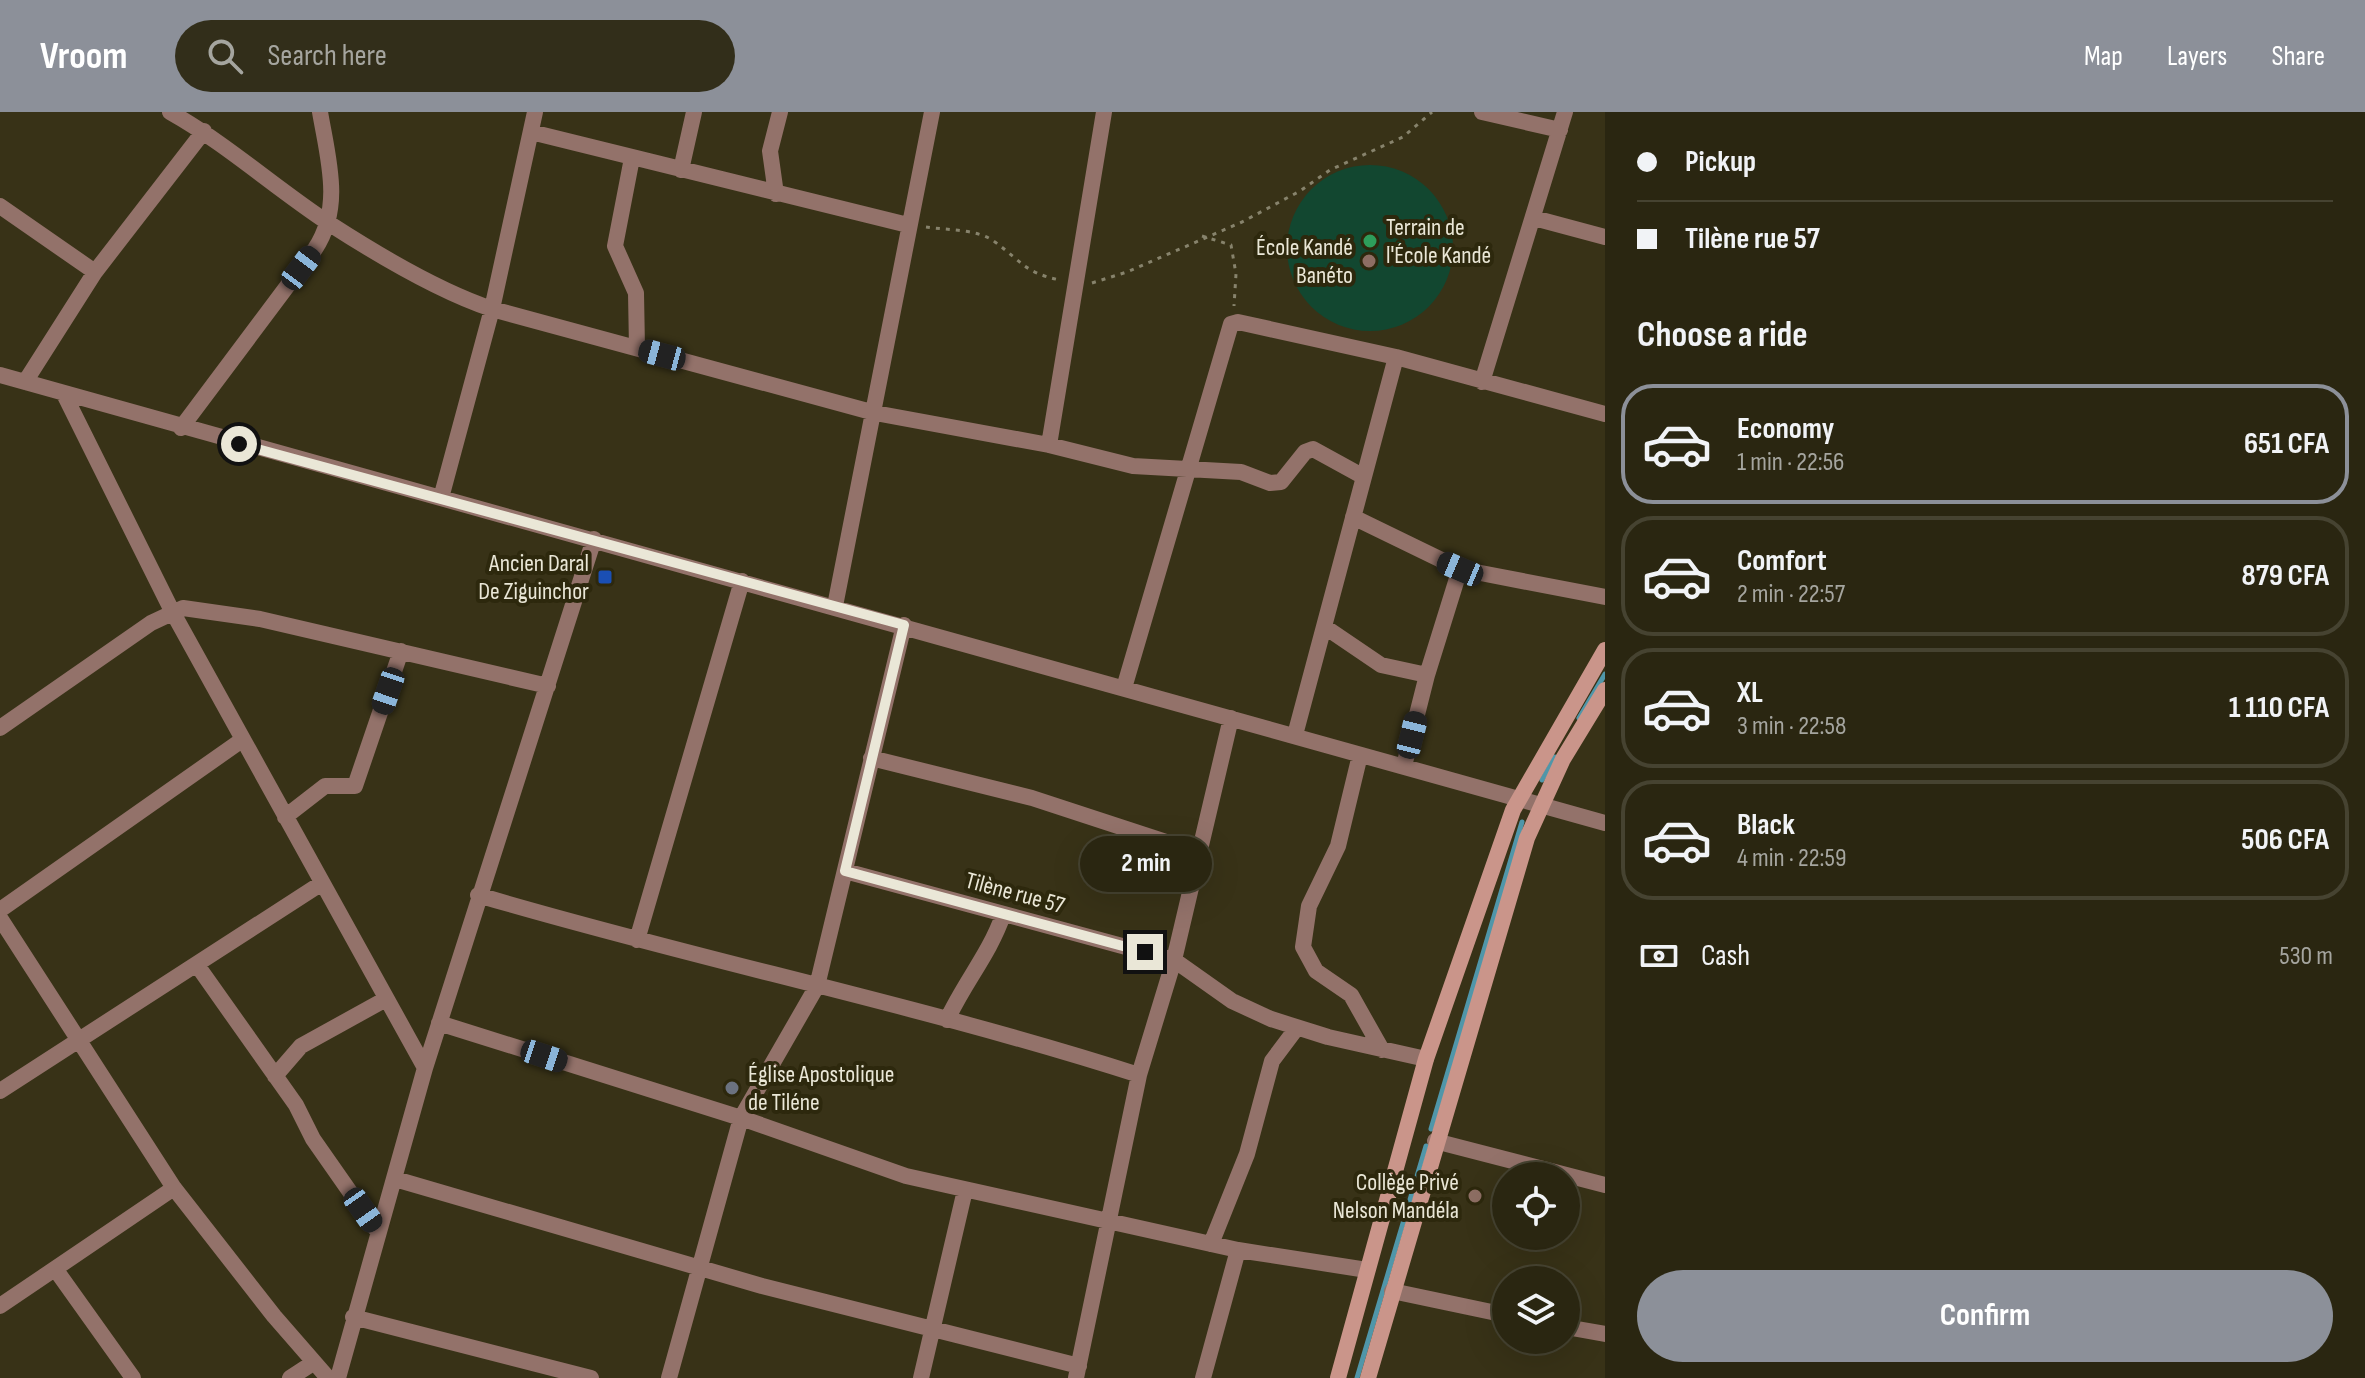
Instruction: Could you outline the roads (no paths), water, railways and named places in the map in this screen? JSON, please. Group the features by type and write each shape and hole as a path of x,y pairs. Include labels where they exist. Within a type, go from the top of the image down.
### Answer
{"street":[{"path":"170,112 204,131 329,223 457,295 492,309 875,413 1049,445 1133,466 1241,472 1270,483 1281,482 1305,452 1313,449 1364,477"},
{"path":"181,428 315,249 329,223 332,185 320,112"},
{"path":"441,498 492,309 535,112"},
{"path":"681,170 694,112"},
{"path":"776,194 770,151 780,112"},
{"path":"835,606 932,112"},
{"path":"1049,445 1104,112"},
{"path":"1482,112 1560,130"},
{"path":"1482,382 1565,112"},
{"path":"25,382 95,272 204,131"},
{"path":"531,132 908,225"},
{"path":"632,158 615,246 636,293 637,348"},
{"path":"0,206 95,272"},
{"path":"1534,218 1605,237"},
{"path":"1124,688 1231,324 1238,322 1396,357 1605,414"},
{"path":"1295,735 1396,357"},
{"path":"0,375 1605,823"},
{"path":"64,394 172,611 425,1068"},
{"path":"1353,517 1460,569 1605,597"},
{"path":"338,1378 425,1068 594,539"},
{"path":"1404,766 1427,675 1460,569"},
{"path":"637,940 742,581"},
{"path":"0,728 172,611 214,610 548,686"},
{"path":"669,1378 741,1118 817,986 904,625"},
{"path":"1325,627 1381,665 1427,675"},
{"path":"1338,1378 1426,1059 1518,798 1605,650"},
{"path":"285,817 325,786 355,786 401,651"},
{"path":"1368,1378 1435,1141 1539,805 1605,690"},
{"path":"395,1179 762,1286 933,1327 1078,1372 1139,1075 1174,960 1231,718"},
{"path":"0,910 242,740"},
{"path":"1360,755 1338,846 1309,906 1303,947 1316,971 1351,995 1382,1050"},
{"path":"871,758 1032,798 1200,853"},
{"name":"Tilène rue 57","path":"845,871 1174,960"},
{"path":"0,1091 322,883"},
{"path":"478,895 637,940 1054,1048 1139,1075"},
{"path":"947,1020 964,986 992,946 1003,915"},
{"path":"0,918 174,1188 328,1378"},
{"path":"1174,960 1232,1001 1296,1029 1426,1059"},
{"path":"197,965 296,1105 313,1139 378,1232"},
{"path":"275,1076 301,1046 386,999"},
{"path":"439,1023 741,1118 850,1158 965,1190 1238,1250 1367,1270"},
{"path":"1211,1244 1247,1154 1272,1061 1296,1029"},
{"path":"1435,1141 1605,1185"},
{"path":"0,1306 174,1188"},
{"path":"921,1378 965,1190"},
{"path":"1203,1378 1238,1250"},
{"path":"56,1270 133,1378"},
{"path":"1392,1291 1492,1312"},
{"path":"353,1317 591,1378"},
{"path":"1580,1330 1605,1334"},
{"path":"290,1378 313,1363"}],"waterway":[{"path":"1579,718 1605,674"},
{"path":"1542,780 1555,757"},
{"path":"1431,1129 1522,822"},
{"path":"1357,1378 1426,1146"}],"place":[{"name":"Terrain de l'École Kandé","path":"1370,241"},
{"name":"École Kandé Banéto","path":"1369,261"},
{"name":"Ancien Daral De Ziguinchor","path":"605,577"},
{"name":"Église Apostolique de Tiléne","path":"732,1088"},
{"name":"Collège Privé Nelson Mandéla","path":"1475,1196"}]}
